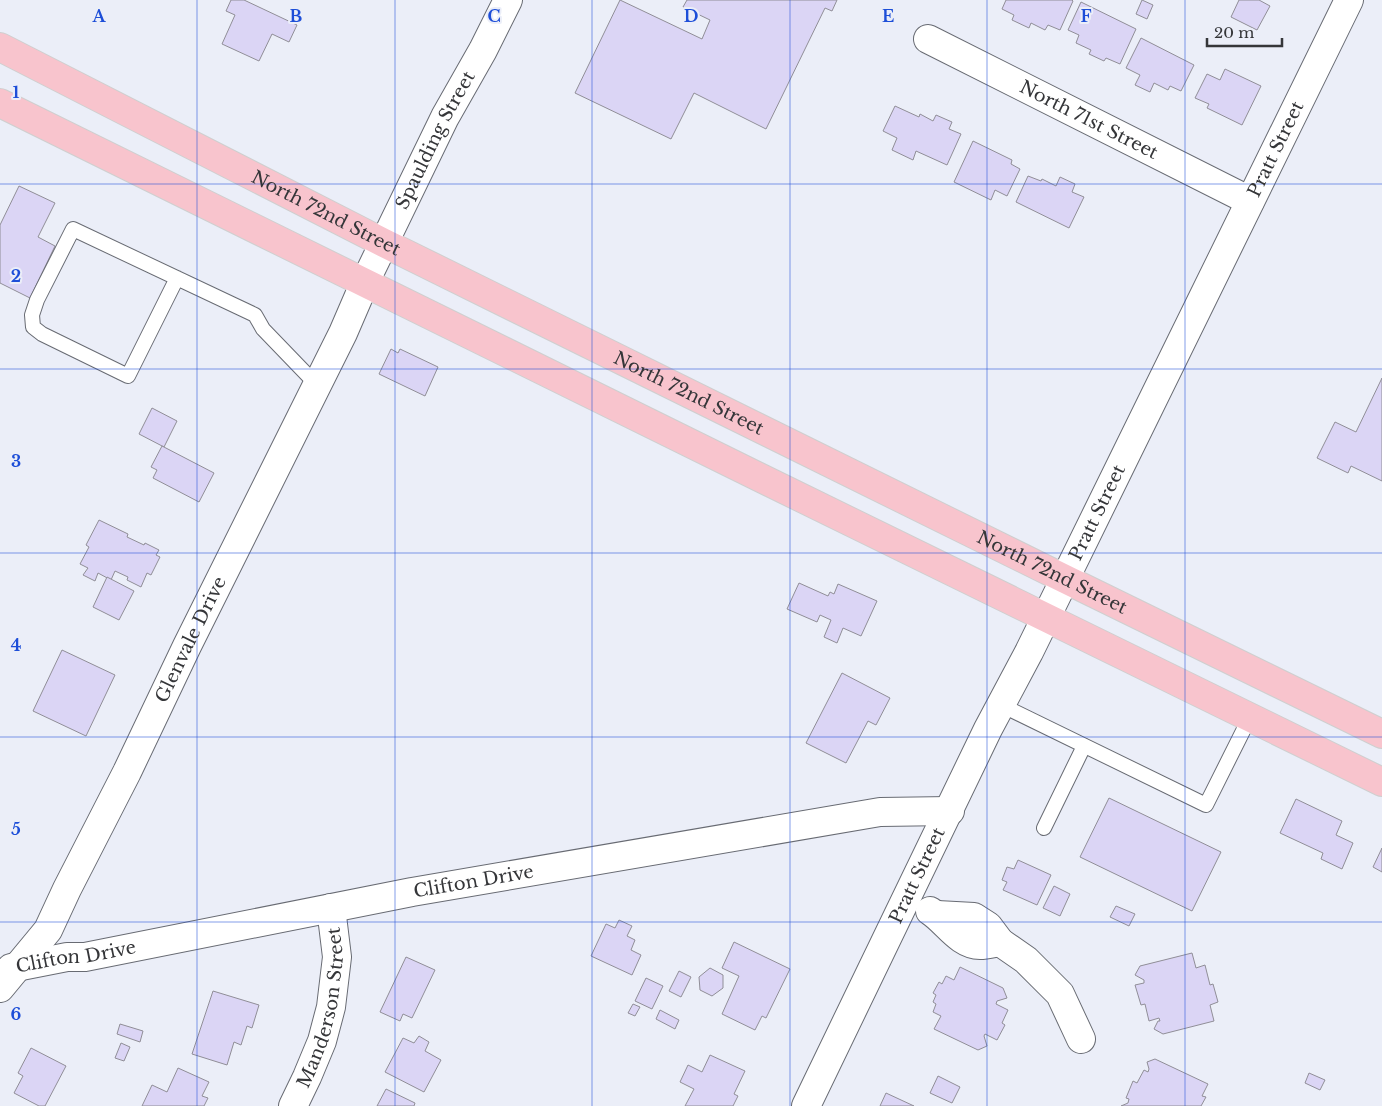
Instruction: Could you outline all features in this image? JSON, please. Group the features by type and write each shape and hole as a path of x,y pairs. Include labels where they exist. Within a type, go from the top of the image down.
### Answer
{"main road":[{"name":"North 72nd Street","path":"0,47 384,243 1382,734"},
{"path":"0,103 1382,782"}],"street":[{"name":"Spaulding Street","path":"365,282 445,117 484,50 508,0"},
{"name":"Pratt Street","path":"806,1106 1001,705 1065,579 1349,0"},
{"name":"North 71st Street","path":"928,39 1250,200"},
{"name":"Glenvale Drive","path":"0,988 9,968 48,930 343,333 365,282"},
{"name":"Clifton Drive","path":"9,968 67,957 85,957 412,892 880,812 950,811"},
{"path":"908,897 937,916 960,938 978,946 1000,942 1026,960 1060,994 1081,1038"},
{"name":"Manderson Street","path":"293,1106 322,1041 331,1007 337,957 331,908"}],"lane":[{"path":"177,278 128,376 42,334 34,327 32,315 37,300 73,229 117,251 177,278 254,315 263,329 317,385"},
{"path":"1001,705 1206,805 1250,717"},
{"path":"1044,828 1084,746"}],"building":[{"path":"231,0 244,0 297,25 289,42 272,34 259,61 222,44 235,15 226,11"},
{"path":"620,0 702,39 710,20 683,7 687,0 837,0 832,11 825,8 766,129 694,93 671,139 575,93"},
{"path":"1006,0 1073,1 1060,30 1048,25 1045,30 1031,23 1029,28 1012,20 1014,15 1002,9"},
{"path":"1142,0 1153,5 1147,19 1136,14"},
{"path":"1239,0 1259,0 1270,6 1257,30 1231,17"},
{"path":"1081,2 1136,29 1120,64 1106,58 1104,61 1089,54 1091,50 1076,43 1079,35 1068,30"},
{"path":"1141,38 1194,65 1181,91 1170,86 1168,90 1154,83 1150,92 1135,85 1140,75 1126,68"},
{"path":"1225,69 1261,86 1242,125 1207,108 1209,104 1195,98 1207,74 1220,80"},
{"path":"895,106 919,117 920,114 933,121 936,115 952,122 949,129 961,134 947,165 916,151 913,160 892,150 897,138 883,131"},
{"path":"973,141 1012,160 1011,164 1020,169 1007,196 995,190 991,200 954,182"},
{"path":"1028,176 1041,181 1042,179 1056,186 1060,177 1075,184 1072,192 1084,197 1069,228 1016,202"},
{"path":"19,186 55,203 38,237 55,246 30,298 0,283 0,225"},
{"path":"391,349 398,353 400,349 438,367 425,396 379,374"},
{"path":"1382,378 1382,481 1351,466 1348,473 1317,458 1335,422 1356,432"},
{"path":"152,408 177,421 164,447 139,434"},
{"path":"162,446 214,473 199,502 153,478 157,470 151,467"},
{"path":"99,520 128,534 127,537 159,550 156,555 160,557 151,575 147,573 141,587 127,580 128,577 115,571 111,580 98,573 95,581 83,575 88,568 80,564 89,547 86,545"},
{"path":"107,577 134,591 119,620 93,607"},
{"path":"799,583 828,596 830,592 834,594 838,584 877,601 861,636 843,628 837,643 824,637 831,620 820,615 817,622 787,609"},
{"path":"62,650 115,675 86,736 33,711"},
{"path":"842,673 890,698 876,725 868,721 846,763 806,743"},
{"path":"1109,798 1221,852 1192,911 1080,857"},
{"path":"1296,799 1342,821 1336,835 1353,843 1342,869 1321,859 1323,853 1280,833"},
{"path":"1382,848 1382,872 1373,867"},
{"path":"1018,860 1051,875 1037,905 1003,890 1007,882 1002,880 1007,867 1014,869"},
{"path":"1054,886 1070,894 1060,916 1043,908"},
{"path":"1116,906 1135,914 1129,926 1110,917"},
{"path":"619,920 632,926 627,936 635,940 631,950 641,955 632,975 591,956 606,924 615,928"},
{"path":"734,942 790,969 766,1018 762,1016 755,1030 722,1014 739,976 722,968"},
{"path":"1192,953 1196,968 1205,965 1210,985 1213,984 1218,1002 1210,1005 1214,1021 1163,1034 1154,1029 1158,1021 1160,1021 1159,1018 1149,1021 1145,1004 1141,1005 1135,985 1144,983 1144,980 1135,975 1140,966"},
{"path":"406,957 435,970 412,1018 403,1014 400,1021 380,1012"},
{"path":"960,967 1003,988 1007,998 997,1001 996,1004 1008,1010 1002,1023 1005,1025 997,1040 985,1034 987,1046 978,1050 934,1029 941,1016 933,1012 936,1004 933,1002 936,995 933,993 939,982 942,984 946,976 954,980"},
{"path":"710,968 723,975 723,988 712,996 700,990 699,977"},
{"path":"679,971 691,977 681,997 669,991"},
{"path":"646,978 663,986 652,1009 635,1001"},
{"path":"213,991 259,1005 252,1028 247,1026 241,1045 234,1042 227,1065 192,1054"},
{"path":"633,1004 640,1007 635,1016 628,1013"},
{"path":"660,1010 679,1020 675,1029 656,1019"},
{"path":"120,1024 143,1031 140,1042 117,1034"},
{"path":"419,1036 429,1042 425,1051 441,1060 424,1092 385,1072 403,1038 414,1043"},
{"path":"121,1043 130,1047 124,1061 115,1058"},
{"path":"31,1048 66,1066 45,1106 39,1106 14,1093 23,1076 18,1073"},
{"path":"710,1055 745,1071 734,1094 738,1096 733,1106 685,1106 694,1089 680,1082 688,1065 702,1072"},
{"path":"1155,1059 1208,1084 1202,1096 1206,1097 1201,1106 1121,1106 1128,1103 1129,1099 1126,1098 1133,1081 1137,1083 1144,1070 1148,1072 1147,1062"},
{"path":"178,1068 209,1082 202,1096 208,1098 204,1106 142,1106 152,1085 167,1092"},
{"path":"1309,1073 1325,1080 1320,1090 1305,1083"},
{"path":"938,1076 960,1087 952,1103 930,1093"},
{"path":"386,1089 415,1103 414,1106 377,1106"},
{"path":"886,1093 914,1106 880,1106"}]}
